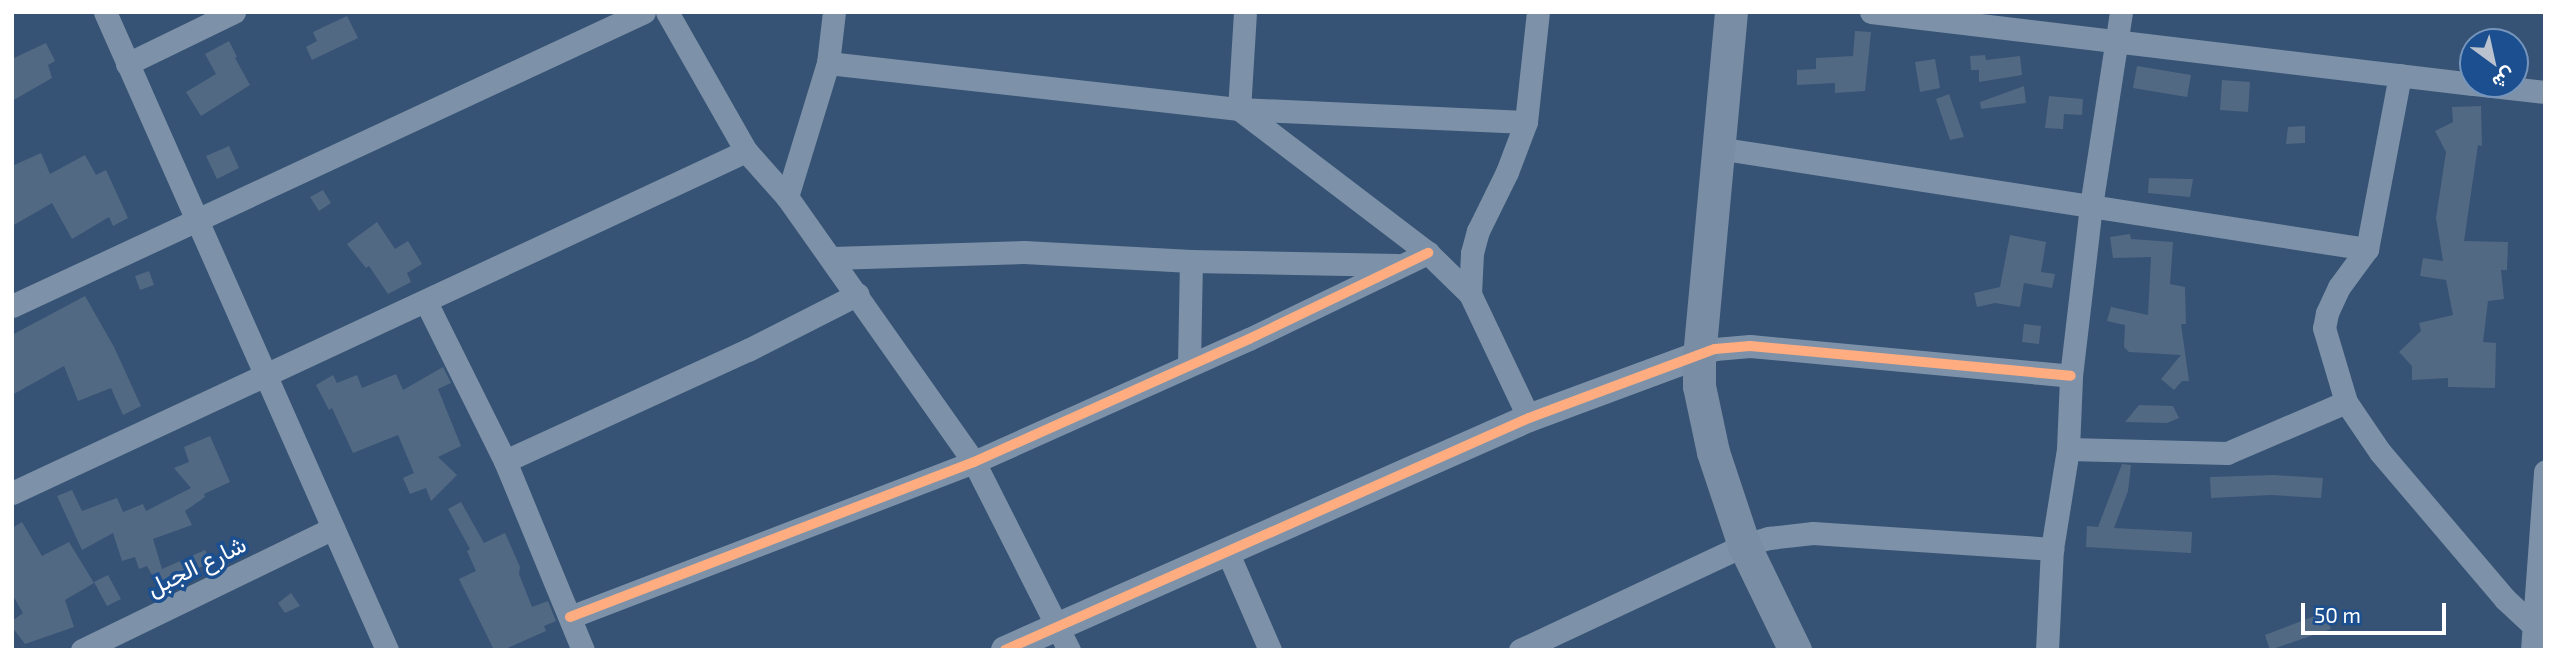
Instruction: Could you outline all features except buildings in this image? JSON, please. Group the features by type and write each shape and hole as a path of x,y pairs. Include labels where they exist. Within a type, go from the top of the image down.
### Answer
{"main road":[{"path":"1731,12 1699,355 1699,386 1704,417 1744,545 1795,650"}],"street":[{"path":"105,12 387,650"},
{"path":"128,64 234,12"},
{"path":"12,306 645,12"},
{"path":"667,12 746,151 787,197 832,258 974,461 1063,638"},
{"path":"787,197 828,63 834,12"},
{"path":"1239,110 1245,12"},
{"path":"1469,294 1472,253 1478,231 1507,172 1526,122 1538,12"},
{"path":"1871,12 2459,82"},
{"path":"2047,650 2052,549 2068,449 2071,376 2091,206 2119,41 2121,12"},
{"path":"828,63 1239,110 1526,122"},
{"path":"2400,75 2367,249 2339,287 2324,320 2346,402 2380,452 2505,599 2540,628"},
{"path":"1239,110 1428,253 1469,294 1528,418"},
{"path":"1717,148 2367,249"},
{"path":"12,493 746,151"},
{"path":"832,258 1024,252 1191,261 1404,265"},
{"path":"570,617 974,461 1428,253"},
{"path":"1189,364 1191,261"},
{"path":"505,461 748,350 858,294"},
{"path":"426,302 505,461 583,650"},
{"path":"1006,650 1063,638 1227,551 1528,418 1715,349 1750,346 2071,376"},
{"path":"2068,449 2227,453 2346,402"},
{"path":"2532,650 2540,628 2545,471"},
{"name":"شارع الجبل","path":"82,650 333,528"},
{"path":"1520,650 1744,545 1769,538 1813,533 2052,549"},
{"path":"1227,551 1270,650"}],"cycle path":[{"path":"570,617 974,462 1249,339 1428,253"},
{"path":"1005,650 1529,418 1715,349 1750,346 2071,376"}]}
